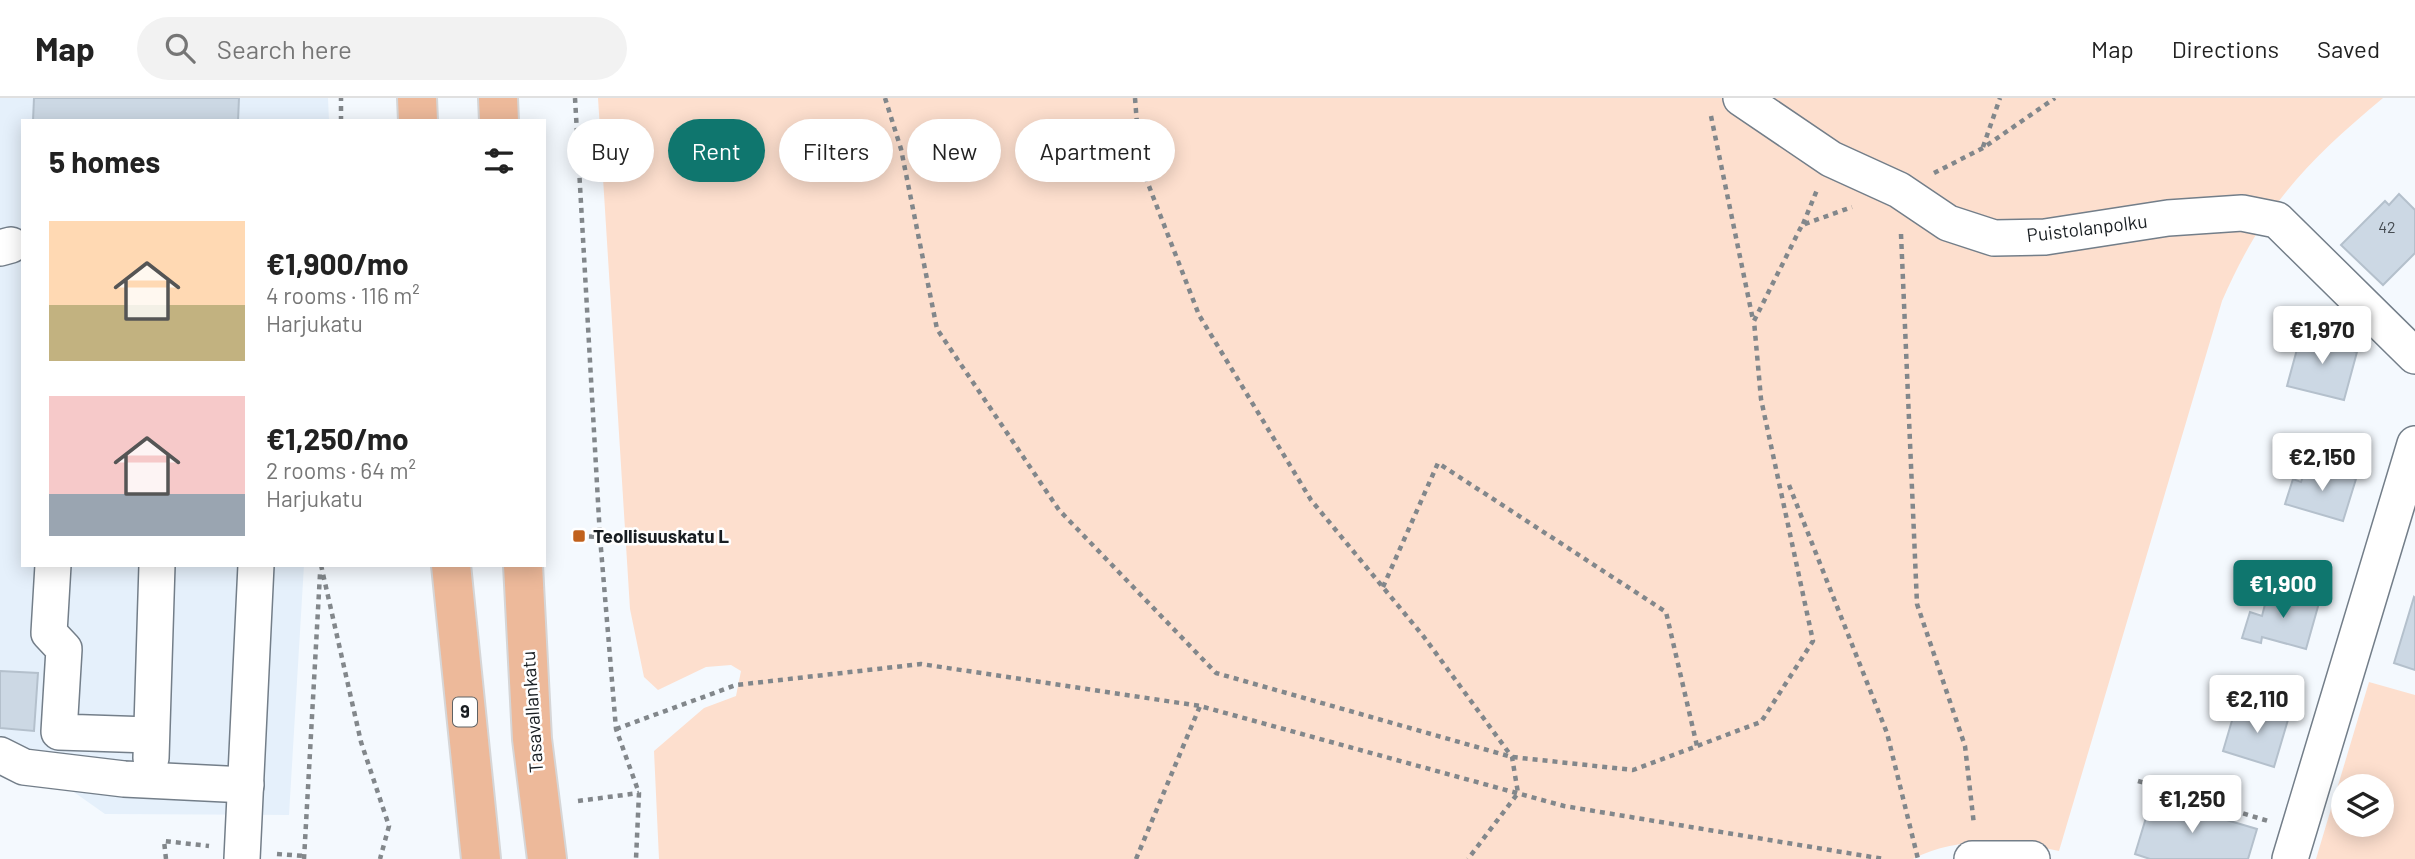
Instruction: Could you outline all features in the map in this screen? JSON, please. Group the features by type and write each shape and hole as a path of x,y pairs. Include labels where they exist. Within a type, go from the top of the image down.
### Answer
{"main road":[{"path":"417,98 418,119"},
{"path":"498,98 499,119"},
{"name":"9","path":"451,567 481,859"},
{"name":"Tasavallankatu","path":"523,567 532,739 547,859"}],"street":[{"name":"Puistolanpolku","path":"1725,105 1899,190 1948,223 1994,238 2045,237 2168,218 2242,212 2277,220 2415,356"},
{"path":"2294,845 2415,444"},
{"path":"53,567 49,633 64,649 59,732 150,735"},
{"path":"157,567 150,735 168,781 241,847"},
{"path":"241,847 256,567"},
{"path":"0,755 24,767 168,781 246,785"},
{"path":"1975,858 2032,859"}],"path":[{"path":"341,98 341,119"},
{"path":"575,98 600,537 616,729 639,793 636,859"},
{"path":"885,98 901,149 937,329 1068,519 1216,673 1512,757 1633,769 1760,722 1813,641 1761,400 1754,321 1725,105"},
{"path":"1135,98 1140,163 1199,315 1311,500 1424,637 1512,757 1518,793 1468,859"},
{"path":"1983,148 2000,98"},
{"path":"1754,321 1802,225 1899,190 1983,148 2055,98"},
{"path":"1899,190 1917,604 1965,746 1975,858"},
{"path":"1383,588 1438,463 1665,612 1697,746"},
{"path":"1789,485 1887,733 1918,859"},
{"path":"579,536 600,537"},
{"path":"304,859 321,567"},
{"path":"321,567 360,742 389,826 380,859"},
{"path":"616,729 736,684 921,664 1200,706 1564,806 1884,859"},
{"path":"1136,859 1200,706"},
{"path":"2138,781 2294,845"},
{"path":"578,801 639,793"},
{"path":"164,841 166,859"}],"shaded area":[{"path":"0,98 328,98 329,119 21,119 21,567 304,567 289,815 105,814 0,740"},
{"path":"598,98 2383,98 2331,144 2289,188 2254,239 2222,301 2059,851 2023,844 1966,843 1947,846 1913,859 659,859 654,751 704,708 736,696 741,671 731,665 706,667 658,690 644,677 630,609 603,182 654,182 654,119 599,119"},
{"path":"2369,682 2415,695 2415,859 2316,859 2331,809 2331,837 2394,837 2394,774 2341,774"}],"building":[{"path":"34,98 239,98 238,119 33,119"},
{"path":"2399,194 2415,210 2415,253 2383,285 2341,245 2385,201 2389,205"},
{"path":"2311,329 2340,336 2338,347 2357,352 2344,400 2287,386 2299,342 2307,344"},
{"path":"2307,464 2356,479 2343,521 2285,504 2293,479 2301,482"},
{"path":"2269,589 2319,603 2306,649 2262,637 2261,643 2242,638 2250,612 2262,616"},
{"path":"2415,598 2415,670 2394,663"},
{"path":"0,671 38,673 34,731 0,728"},
{"path":"2263,705 2290,713 2274,767 2223,751 2236,707 2261,714"},
{"path":"2211,779 2221,782 2217,794 2207,791"},
{"path":"2152,798 2257,829 2248,859 2150,859 2135,854"}],"place":[{"name":"Teollisuuskatu L","path":"579,536"}]}
